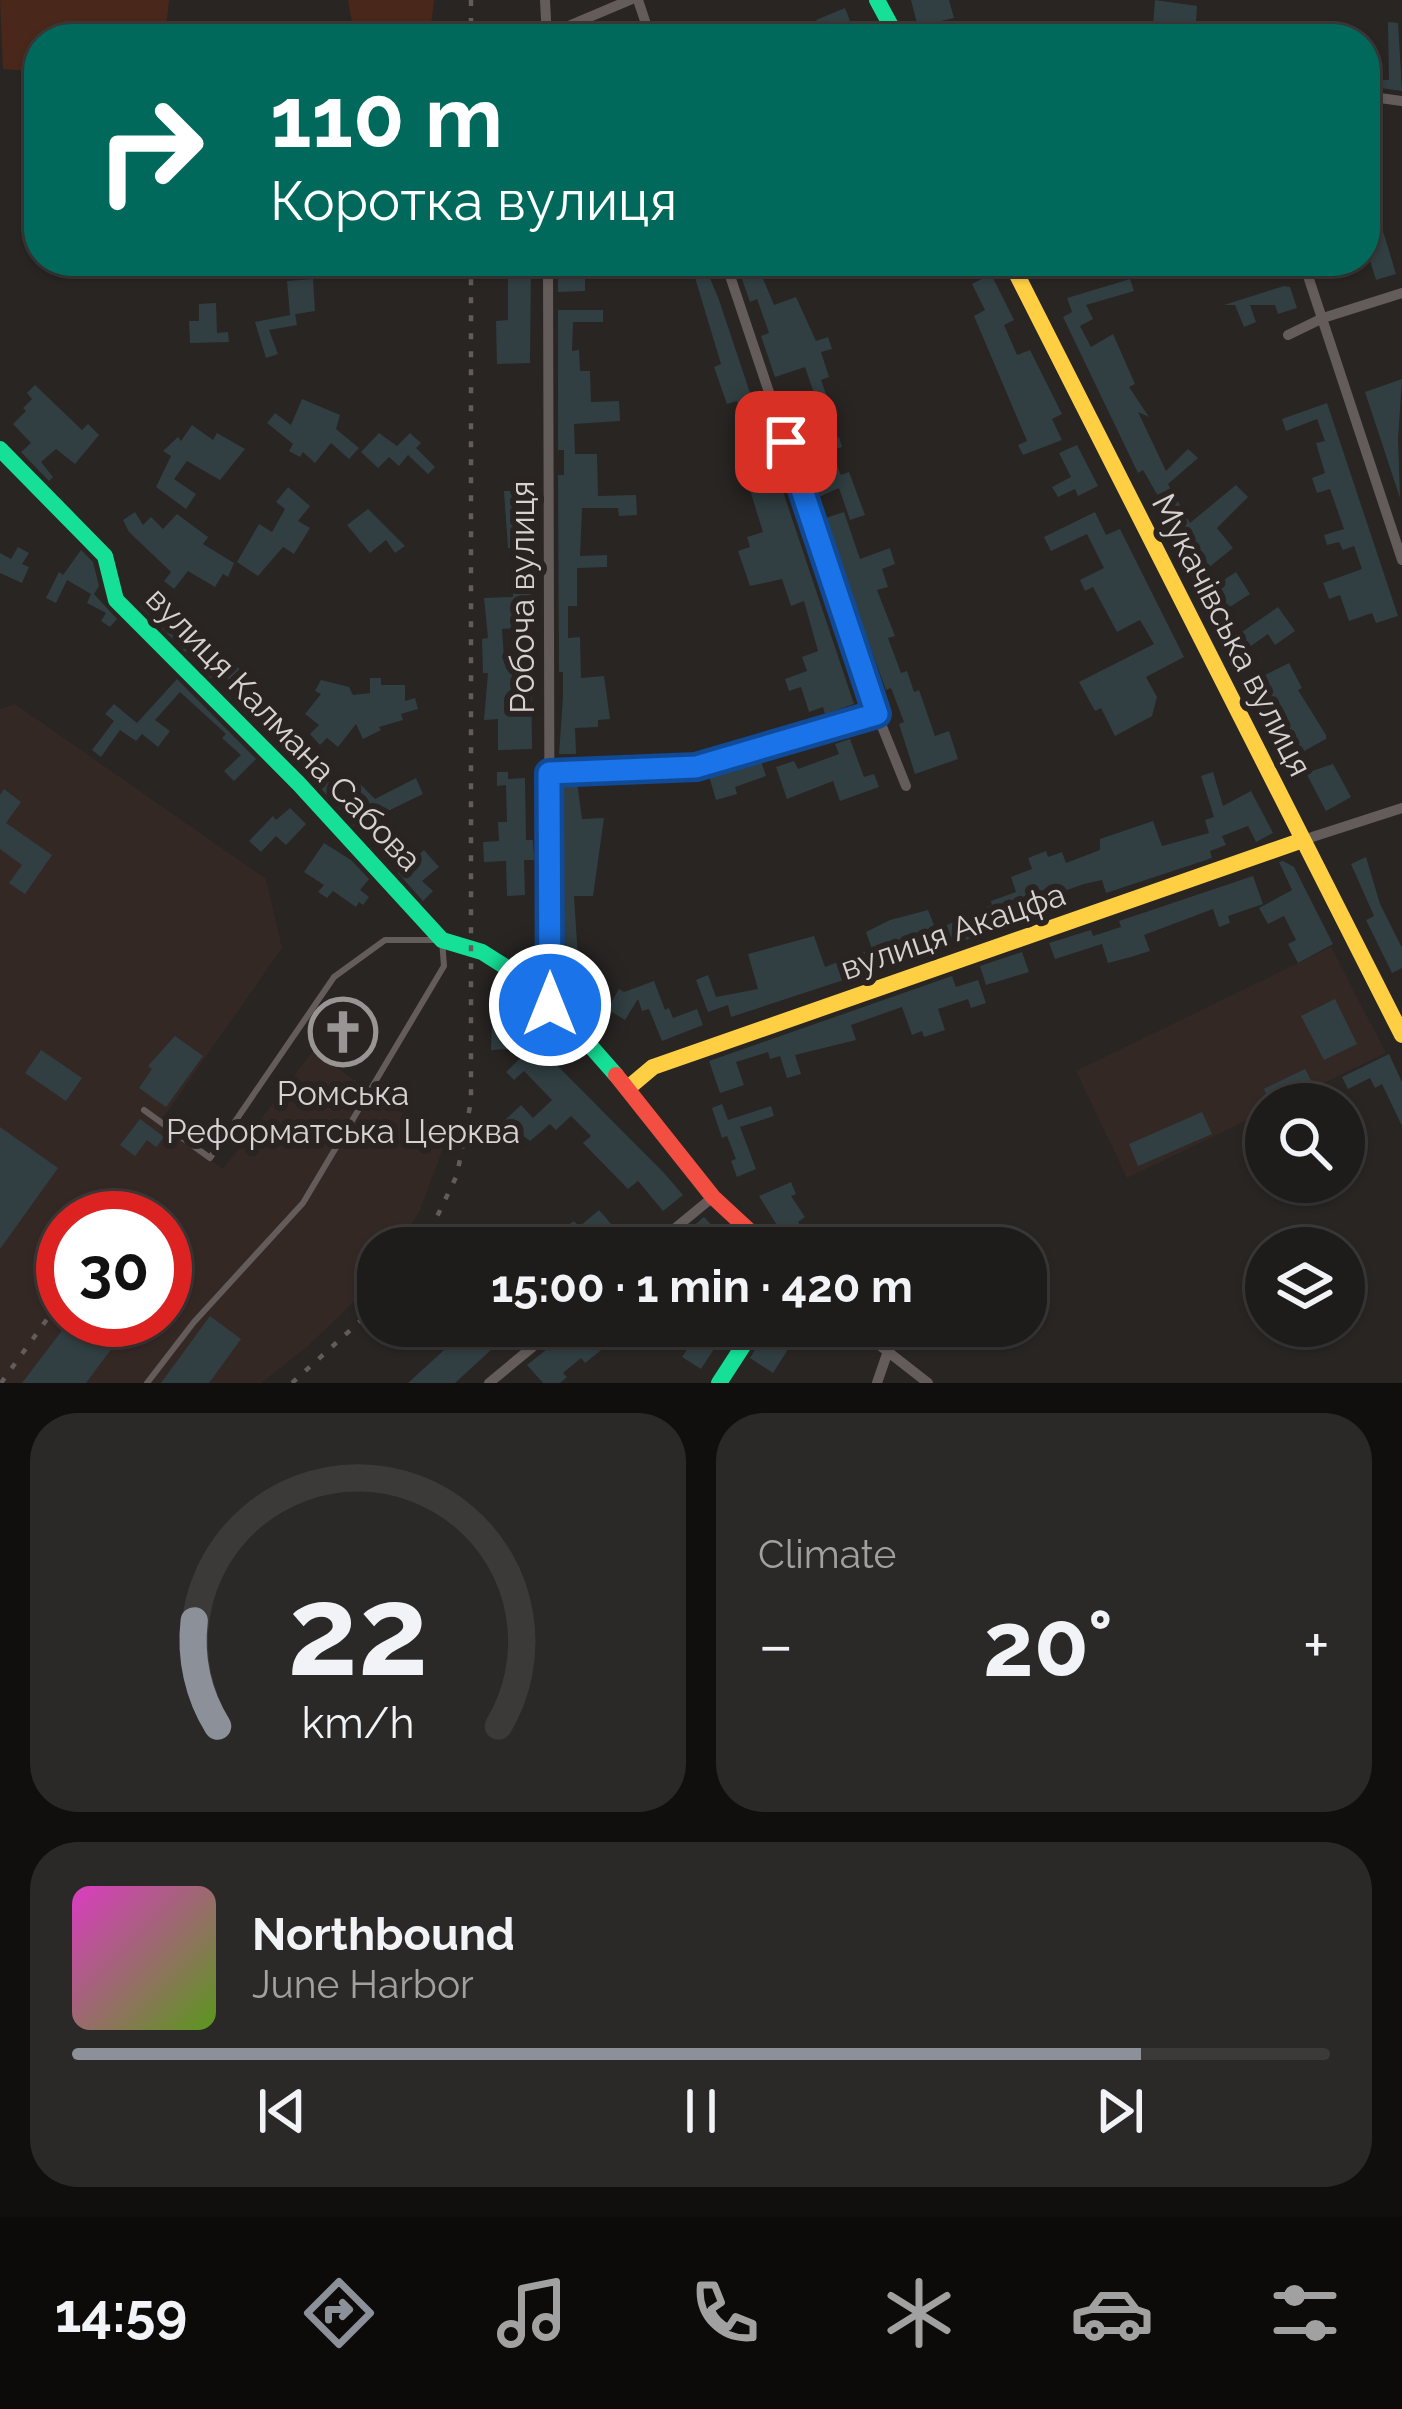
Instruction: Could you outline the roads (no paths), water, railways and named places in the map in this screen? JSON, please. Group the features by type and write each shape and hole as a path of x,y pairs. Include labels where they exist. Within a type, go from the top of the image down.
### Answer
{"main road":[{"name":"Мукачівська вулиця","path":"1018,276 1402,1035"},
{"name":"вулиця Калмана Сабова","path":"0,449 106,556 116,600 299,784 442,940"},
{"name":"вулиця Акацфа","path":"628,1088 653,1067 1303,840"},
{"path":"442,940 472,944 521,974 628,1088 713,1197 745,1227"},
{"path":"718,1383 742,1347"}],"street":[{"path":"578,24 634,0"},
{"name":"Робоча вулиця","path":"548,276 550,1005"},
{"path":"730,276 877,714 906,786"},
{"path":"1308,276 1402,560"},
{"path":"1288,335 1323,317 1402,293"},
{"path":"549,773 696,767 877,714"},
{"path":"1303,840 1402,808"},
{"path":"677,1227 713,1197"},
{"path":"489,1383 533,1347"},
{"path":"878,1347 928,1383"},
{"path":"877,1383 886,1354"}],"lane":[{"path":"144,1110 210,1158 334,977 385,940 442,940 444,966 302,1203 194,1322 147,1383"}],"railway":[{"path":"471,0 471,24"},
{"path":"432,1227 457,1175 471,1101 471,276"},
{"path":"292,1383 357,1324"},
{"path":"1,1383 36,1334"}],"place":[{"name":"Ромська Реформатська Церква","path":"343,1032"}]}
